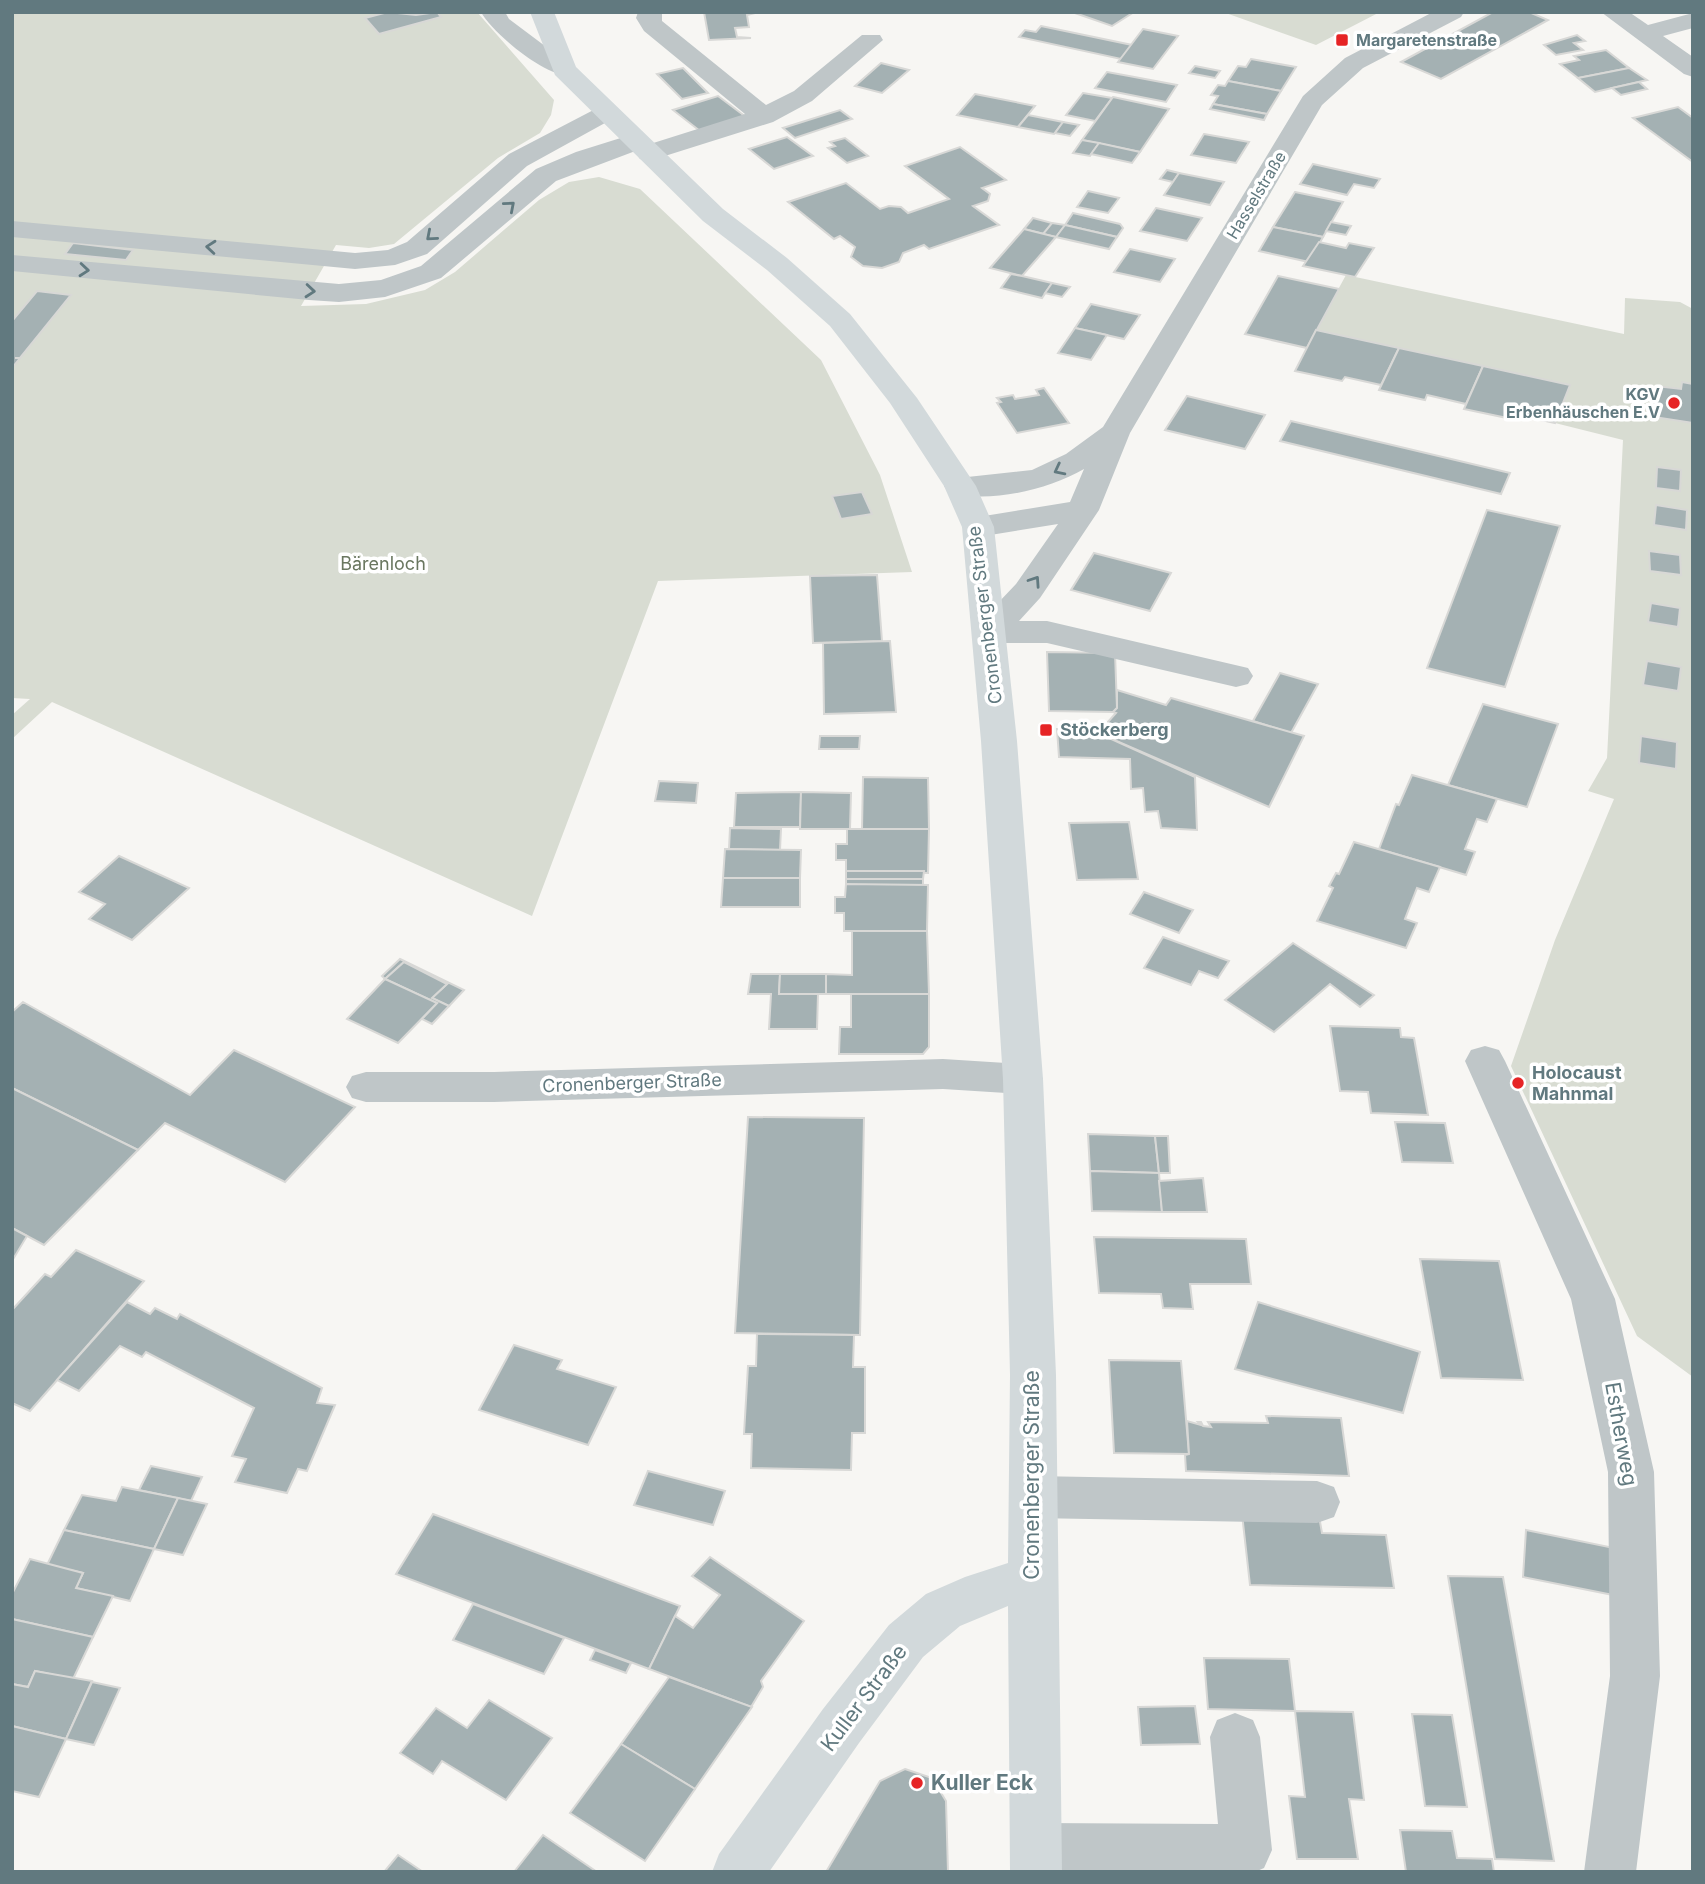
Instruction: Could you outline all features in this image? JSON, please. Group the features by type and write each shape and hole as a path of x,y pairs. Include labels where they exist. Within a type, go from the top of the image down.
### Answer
{"main road":[{"name":"Cronenberger Straße","path":"542,12 564,70 713,215 777,264 840,320 902,398 960,486 978,527 990,632 1024,1079 1033,1376 1032,1578 1036,1860"},
{"name":"Kuller Straße","path":"738,1872 841,1726 906,1641 943,1610 982,1592 1032,1578"}],"street":[{"path":"493,12 499,23 564,70"},
{"path":"650,12 648,18 653,26 764,116"},
{"name":"Hasselstraße","path":"990,632 1028,591 1083,510 1115,433 1312,101 1354,63 1452,12"},
{"path":"1613,12 1693,69"},
{"path":"1645,34 1693,20"},
{"path":"13,265 338,293 385,289 431,272 546,175 585,158 642,148 764,116 803,96 871,40"},
{"path":"12,229 355,261 405,255 417,248 518,160 605,112"},
{"name":"Hasselstraße","path":"960,486 1013,485 1042,478 1086,456 1115,433"},
{"path":"978,527 1083,510"},
{"path":"990,632 1046,632 1236,676"},
{"name":"Estherweg","path":"1485,1061 1593,1299 1632,1472 1635,1676 1610,1872"},
{"name":"Cronenberger Straße","path":"366,1087 494,1087 943,1074 1024,1079"},
{"path":"1033,1497 1317,1502"},
{"path":"1036,1860 1246,1850 1235,1737"}],"green space":[{"name":"Bärenloch","path":"12,12 477,12 554,100 551,115 540,133 498,158 394,244 369,248 336,245 301,306 366,304 425,290 455,272 539,200 569,182 599,177 640,189 821,360 880,475 912,572 658,581 532,916 52,702 12,739 12,715 30,699 12,698"},
{"path":"1223,12 1380,12 1316,45"},
{"path":"1346,275 1624,334 1625,298 1680,302 1693,309 1693,1377 1637,1336 1511,1066 1555,940 1614,799 1588,791 1607,758 1623,440 1555,423 1569,385 1316,330"}],"building":[{"path":"388,12 416,15 437,12 441,17 379,34 365,18"},
{"path":"704,12 755,13 747,15 749,27 735,28 737,37 751,38 709,40"},
{"path":"1072,12 1134,12 1112,26"},
{"path":"1493,12 1529,12 1548,20 1441,79 1401,62"},
{"path":"1041,26 1132,45 1121,59 1019,37 1025,30 1036,32"},
{"path":"1143,29 1178,36 1153,69 1118,62"},
{"path":"1577,35 1585,41 1574,43 1583,50 1556,55 1544,45"},
{"path":"1606,50 1629,68 1578,78 1560,64 1579,60 1574,56"},
{"path":"1251,59 1296,67 1281,91 1228,81 1238,66 1246,67"},
{"path":"881,63 909,70 882,93 855,86"},
{"path":"1195,66 1220,71 1215,78 1189,73"},
{"path":"683,68 708,93 682,99 657,74"},
{"path":"1629,68 1647,80 1595,92 1578,78"},
{"path":"1107,72 1177,85 1166,102 1095,88"},
{"path":"1228,81 1281,91 1267,114 1213,104 1218,96 1211,95 1218,85 1225,86"},
{"path":"1639,82 1647,89 1621,95 1612,88"},
{"path":"1083,93 1112,98 1095,121 1066,115"},
{"path":"975,94 1035,106 1018,127 957,115"},
{"path":"718,96 746,117 700,131 673,110"},
{"path":"1113,97 1169,109 1140,152 1082,140"},
{"path":"1213,104 1267,114 1264,120 1210,109"},
{"path":"1678,107 1693,118 1693,162 1633,118"},
{"path":"840,110 852,119 795,138 783,128"},
{"path":"1028,115 1063,122 1054,134 1018,127"},
{"path":"1063,122 1079,125 1070,136 1055,133"},
{"path":"1204,134 1249,142 1236,163 1191,155"},
{"path":"787,137 813,156 774,169 749,149"},
{"path":"845,138 868,156 847,163 828,148 835,146 830,142"},
{"path":"1082,140 1099,143 1090,156 1073,153"},
{"path":"1099,143 1140,152 1132,163 1091,154"},
{"path":"960,147 1006,180 982,188 990,194 988,201 973,206 999,225 929,249 924,245 903,253 899,262 882,268 863,266 851,257 855,247 840,236 834,239 788,202 846,183 880,209 889,206 901,207 908,213 949,199 905,166"},
{"path":"1313,164 1380,179 1374,188 1354,184 1347,195 1300,184"},
{"path":"1167,170 1179,173 1173,182 1160,179"},
{"path":"1179,173 1224,182 1210,205 1164,195"},
{"path":"1088,191 1119,198 1108,213 1077,207"},
{"path":"1295,192 1343,202 1323,237 1273,227"},
{"path":"1156,208 1202,218 1187,241 1140,231"},
{"path":"1073,213 1120,224 1123,228 1117,237 1065,225"},
{"path":"1033,218 1052,223 1044,234 1024,229"},
{"path":"1331,222 1351,226 1346,235 1326,231"},
{"path":"1052,223 1065,225 1056,237 1043,234"},
{"path":"1065,225 1117,237 1109,249 1056,237"},
{"path":"1273,227 1323,237 1309,262 1259,251"},
{"path":"1024,229 1056,237 1022,276 990,268"},
{"path":"1319,242 1346,248 1349,243 1374,248 1355,277 1303,266"},
{"path":"73,243 133,250 126,260 65,254"},
{"path":"1130,249 1175,259 1160,282 1114,272"},
{"path":"1011,274 1052,283 1042,298 1001,288"},
{"path":"1278,276 1339,289 1307,348 1245,334"},
{"path":"1052,283 1070,287 1062,297 1045,293"},
{"path":"37,291 71,295 12,368 12,321"},
{"path":"1091,304 1140,315 1124,339 1075,328"},
{"path":"1075,328 1107,335 1091,360 1058,353"},
{"path":"1316,330 1399,348 1381,385 1345,377 1342,381 1295,371"},
{"path":"1399,348 1483,366 1466,404 1427,395 1425,400 1379,390"},
{"path":"1483,366 1570,385 1555,423 1514,414 1512,419 1464,409"},
{"name":"KGV Erbenhäuschen E.V","path":"1682,382 1693,384 1693,423 1654,417 1656,386 1681,389"},
{"path":"1044,388 1069,423 1017,433 997,403 1001,402 997,398 1013,395 1015,399 1039,395 1036,390"},
{"path":"1187,396 1265,415 1245,449 1165,430"},
{"path":"1291,421 1510,473 1501,494 1280,441"},
{"path":"1657,467 1681,470 1680,491 1656,488"},
{"path":"862,492 872,514 841,519 832,496"},
{"path":"1656,505 1687,510 1686,530 1654,525"},
{"path":"1487,510 1560,526 1505,687 1427,668"},
{"path":"1649,551 1680,555 1681,575 1650,571"},
{"path":"1094,553 1171,573 1150,611 1071,590"},
{"path":"877,575 882,641 813,643 810,576"},
{"path":"1651,603 1680,608 1678,627 1648,622"},
{"path":"890,641 896,712 824,714 823,643"},
{"path":"1047,652 1115,653 1117,708 1113,712 1049,711"},
{"path":"1647,661 1681,667 1678,691 1643,685"},
{"path":"1280,673 1318,684 1291,733 1253,721"},
{"path":"1117,690 1166,705 1171,698 1304,736 1269,807 1098,733 1116,713 1113,712 1117,708"},
{"path":"1483,704 1558,724 1527,807 1448,785"},
{"path":"1057,729 1098,733 1195,777 1197,830 1161,828 1158,811 1145,812 1143,788 1131,789 1130,759 1059,757"},
{"path":"820,736 860,736 859,749 819,749"},
{"path":"1641,736 1677,742 1676,769 1639,763"},
{"path":"1412,775 1497,799 1487,822 1477,819 1465,849 1475,852 1466,875 1379,849 1396,804 1399,805"},
{"path":"863,777 928,778 929,829 862,829"},
{"path":"659,781 698,783 696,803 655,801"},
{"path":"801,792 800,827 734,827 736,793"},
{"path":"801,792 851,793 850,829 800,829"},
{"path":"1129,822 1138,879 1077,880 1069,823"},
{"path":"730,828 781,829 780,850 729,849"},
{"path":"847,829 929,829 928,873 846,871 846,860 836,860 836,844 847,844"},
{"path":"1354,842 1440,867 1429,892 1417,888 1405,919 1417,923 1406,948 1317,921 1333,888 1329,886 1336,873 1339,874"},
{"path":"725,849 801,850 800,878 723,878"},
{"path":"119,856 189,888 132,940 89,919 105,904 79,892"},
{"path":"846,871 924,871 923,879 846,879"},
{"path":"723,878 800,878 800,907 721,907"},
{"path":"846,879 923,879 923,886 849,885 846,884"},
{"path":"846,884 928,885 927,931 844,931 844,913 835,913 835,897 845,897"},
{"path":"1144,892 1193,910 1179,933 1130,914"},
{"path":"852,931 927,931 929,994 826,994 826,974 852,975"},
{"path":"1163,937 1229,961 1218,978 1199,971 1191,985 1144,968"},
{"path":"1293,943 1374,995 1360,1007 1330,984 1274,1032 1225,1000"},
{"path":"400,959 464,990 449,1006 432,998 447,984 404,962 385,979 382,976"},
{"path":"404,962 447,984 432,998 449,1006 432,1024 422,1019 437,1003 385,979"},
{"path":"751,974 780,974 779,994 818,994 817,1029 769,1029 771,994 748,994"},
{"path":"780,974 826,974 826,994 779,994"},
{"path":"385,979 437,1003 398,1043 347,1019"},
{"path":"851,994 929,994 929,1047 923,1054 839,1054 840,1027 851,1027"},
{"path":"23,1002 190,1095 234,1050 355,1107 285,1182 165,1123 138,1150 12,1088 12,1012"},
{"path":"1330,1026 1400,1028 1401,1037 1414,1038 1428,1115 1371,1113 1368,1092 1340,1091"},
{"path":"12,1088 138,1150 44,1245 12,1228"},
{"path":"748,1117 864,1118 860,1335 735,1333"},
{"path":"1395,1122 1445,1123 1453,1163 1402,1162"},
{"path":"1088,1134 1155,1136 1159,1173 1090,1171"},
{"path":"1155,1136 1168,1136 1170,1173 1159,1173"},
{"path":"1090,1171 1159,1173 1162,1212 1092,1211"},
{"path":"1203,1178 1207,1212 1162,1212 1159,1181"},
{"path":"12,1228 27,1236 12,1261"},
{"path":"1094,1237 1246,1239 1251,1284 1190,1284 1193,1309 1163,1308 1161,1294 1099,1293"},
{"path":"76,1250 144,1281 30,1411 12,1403 12,1310 45,1274 51,1277"},
{"path":"1420,1259 1499,1261 1523,1380 1441,1378"},
{"path":"127,1302 150,1314 155,1308 177,1319 180,1314 322,1388 317,1403 335,1405 307,1471 298,1469 287,1493 235,1482 246,1459 232,1456 254,1408 146,1352 142,1357 120,1346 79,1391 57,1380"},
{"path":"1258,1302 1420,1352 1403,1413 1235,1369"},
{"path":"757,1334 854,1335 853,1367 865,1367 865,1433 852,1433 851,1470 751,1468 752,1434 744,1434 748,1366 756,1366"},
{"path":"514,1345 562,1360 557,1369 616,1387 588,1445 479,1410"},
{"path":"1109,1360 1181,1361 1189,1454 1114,1453"},
{"path":"1266,1416 1341,1418 1349,1476 1186,1471 1185,1455 1189,1454 1187,1421 1201,1425 1198,1422 1201,1422 1203,1426 1211,1427 1208,1422 1268,1423"},
{"path":"151,1466 202,1477 191,1501 139,1490"},
{"path":"648,1471 725,1491 713,1525 634,1505"},
{"path":"122,1487 178,1498 154,1549 64,1530 82,1495 116,1501"},
{"path":"178,1498 207,1504 183,1555 154,1549"},
{"path":"433,1514 680,1606 649,1669 396,1574"},
{"path":"1242,1514 1319,1516 1322,1533 1386,1535 1394,1588 1250,1585"},
{"path":"64,1530 154,1549 130,1601 76,1588 83,1573 47,1565"},
{"path":"1526,1530 1614,1548 1613,1595 1523,1577"},
{"path":"710,1557 804,1621 761,1681 763,1687 751,1707 649,1669 675,1616 693,1628 720,1595 692,1576"},
{"path":"30,1559 83,1573 76,1588 113,1596 93,1637 12,1619 12,1594"},
{"path":"1448,1576 1503,1577 1554,1861 1495,1859"},
{"path":"473,1604 564,1638 544,1674 453,1640"},
{"path":"12,1619 93,1637 73,1679 35,1671 28,1687 12,1684"},
{"path":"595,1650 631,1663 626,1673 590,1660"},
{"path":"1204,1658 1289,1659 1295,1711 1208,1709"},
{"path":"35,1671 92,1681 66,1739 12,1726 12,1684 28,1687"},
{"path":"669,1677 752,1707 695,1789 621,1744"},
{"path":"92,1682 120,1688 94,1745 66,1739"},
{"path":"489,1700 552,1738 506,1800 442,1761 433,1774 400,1753 436,1708 467,1728"},
{"path":"1195,1706 1200,1744 1141,1745 1138,1707"},
{"path":"1295,1711 1353,1712 1364,1800 1349,1799 1358,1859 1297,1859 1289,1796 1305,1797"},
{"path":"1412,1714 1452,1715 1467,1807 1425,1806"},
{"path":"12,1726 66,1739 39,1797 12,1791"},
{"path":"621,1744 695,1789 645,1861 570,1813"},
{"path":"905,1769 932,1778 946,1801 948,1872 826,1872 880,1781"},
{"path":"1400,1830 1452,1831 1457,1858 1492,1859 1494,1872 1406,1872"},
{"path":"543,1835 597,1872 514,1872"},
{"path":"398,1855 423,1872 384,1872"}],"place":[{"name":"Margaretenstraße","path":"1342,40"},
{"name":"KGV Erbenhäuschen E.V","path":"1674,403"},
{"name":"Stöckerberg","path":"1046,730"},
{"name":"Holocaust Mahnmal","path":"1518,1083"},
{"name":"Kuller Eck","path":"917,1783"}]}
